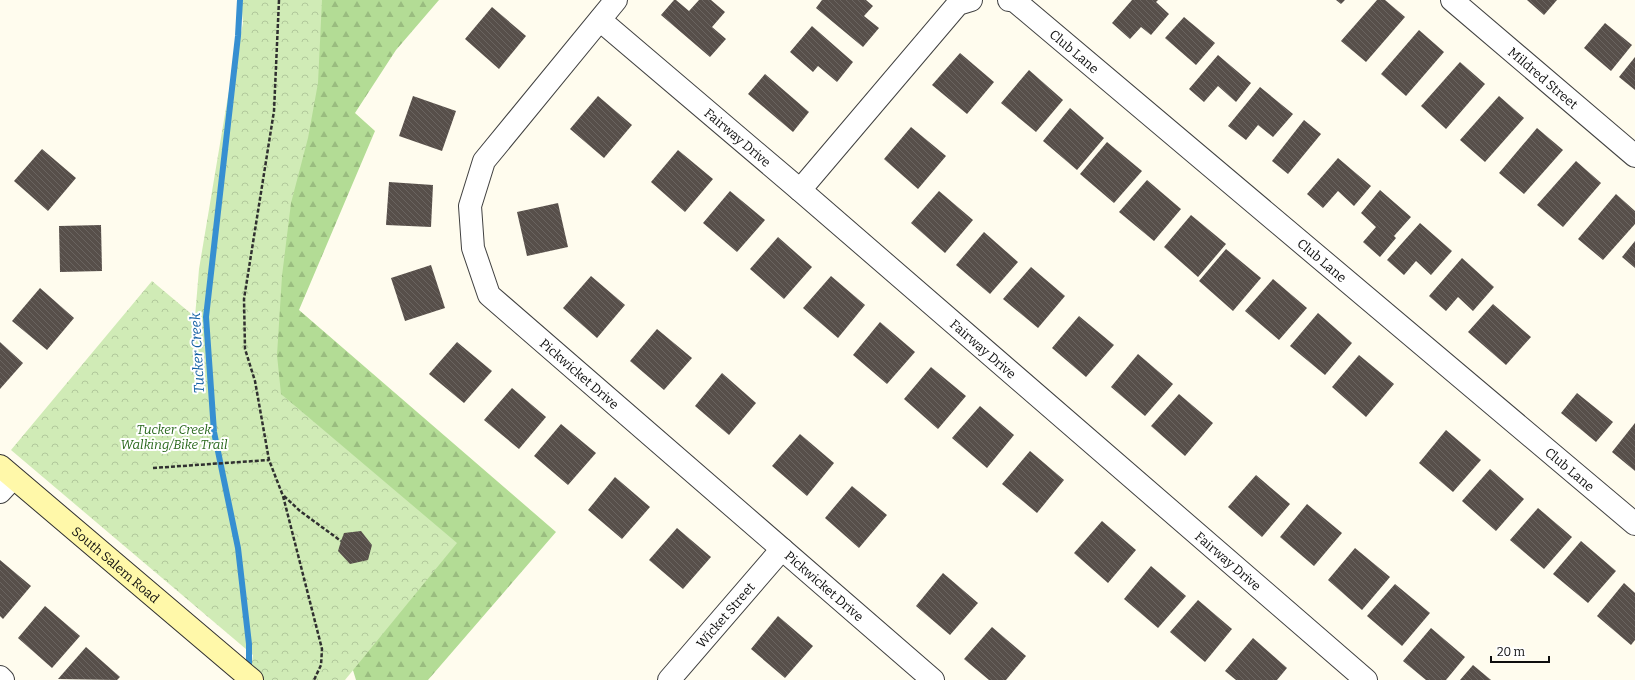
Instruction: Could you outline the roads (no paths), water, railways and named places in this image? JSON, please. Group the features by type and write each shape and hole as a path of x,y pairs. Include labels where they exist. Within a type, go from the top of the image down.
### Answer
{"main road":[{"name":"South Salem Road","path":"4,479 252,680"}],"street":[{"name":"Pickwicket Drive","path":"616,0 484,161 470,206 473,248 489,295 933,680"},
{"path":"800,190 958,4 971,0"},
{"name":"Club Lane","path":"1009,0 1014,1 1027,11 1635,524"},
{"name":"Mildred Street","path":"1452,0 1635,156"},
{"name":"Fairway Drive","path":"600,20 800,190 1366,680"},
{"name":"Wicket Street","path":"670,680 782,549"},
{"path":"0,677 3,680"}],"waterway":[{"name":"Tucker Creek","path":"240,0 238,36 206,317 214,432 238,548 249,644 249,670"}],"park label":[{"name":"Tucker Creek Walking/Bike Trail","path":"174,436"}]}
